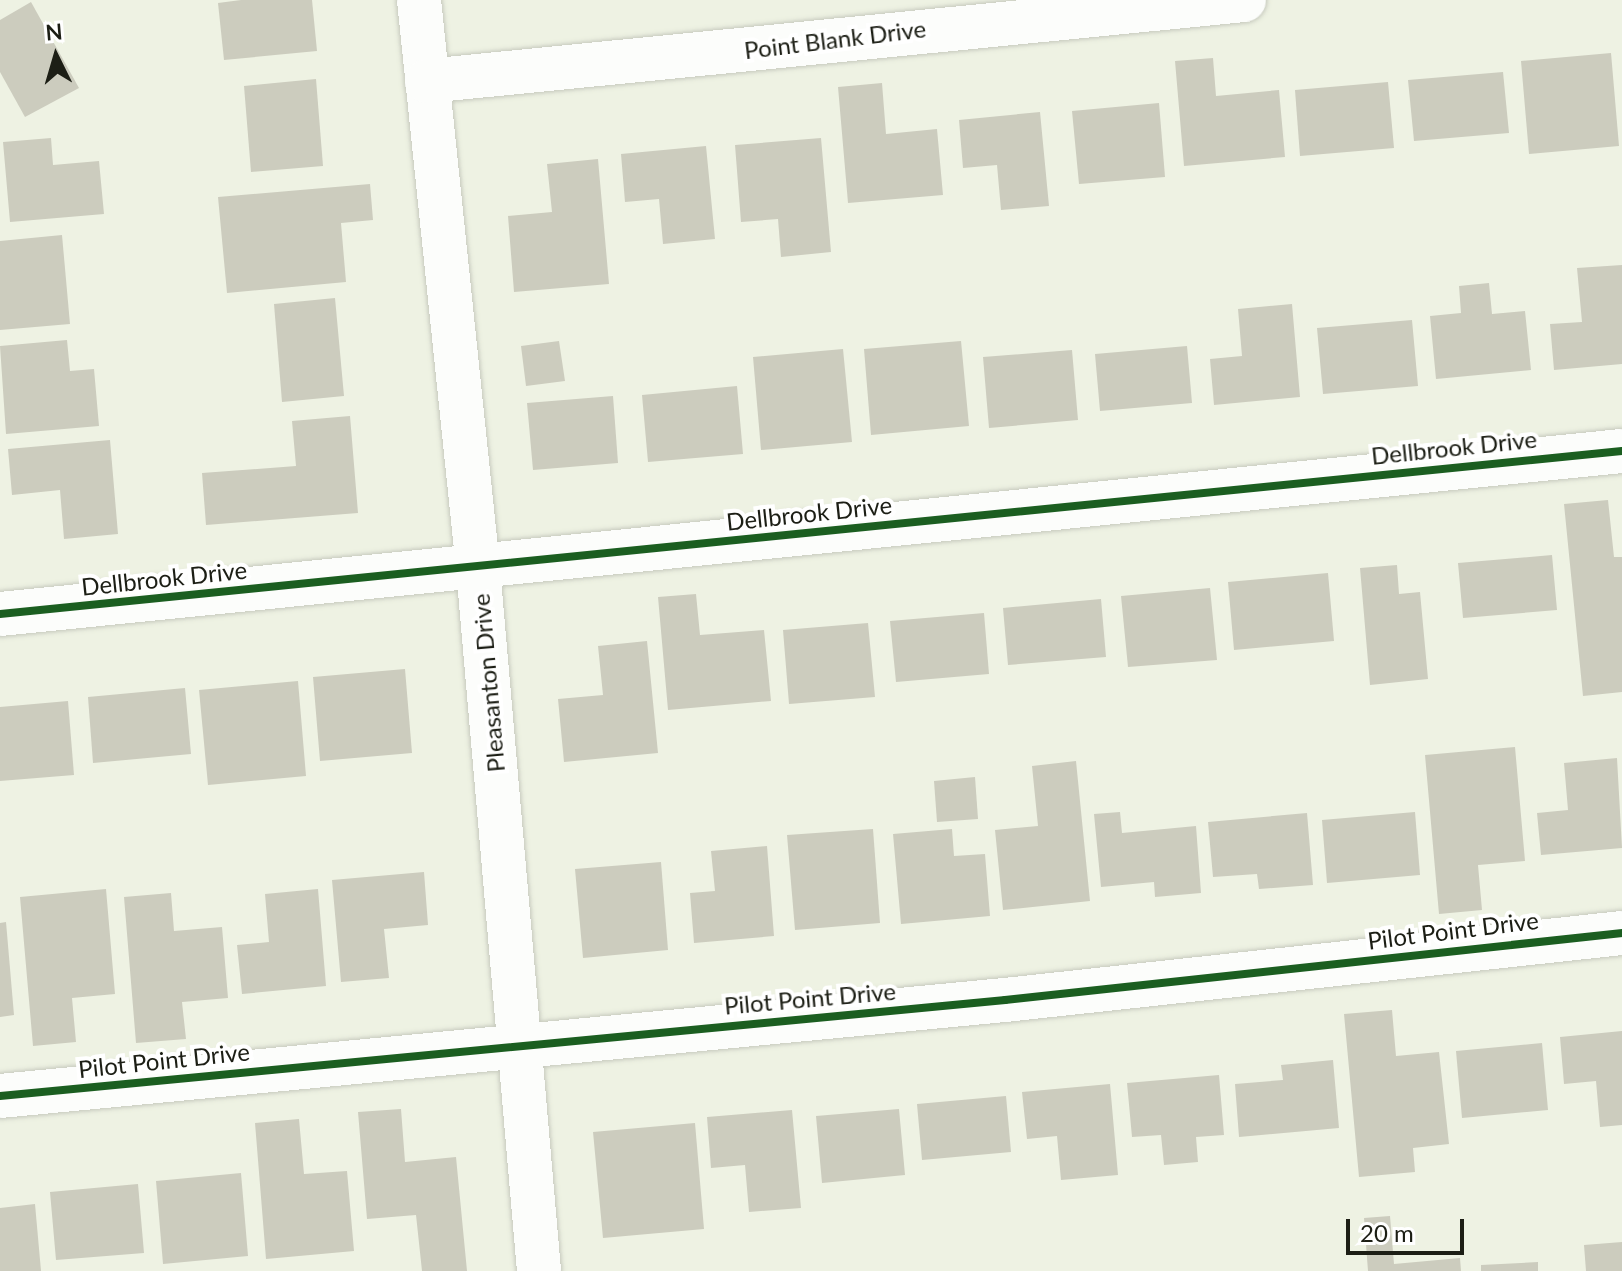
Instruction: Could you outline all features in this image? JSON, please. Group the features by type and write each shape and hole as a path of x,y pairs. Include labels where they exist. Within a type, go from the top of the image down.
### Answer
{"street":[{"name":"Pleasanton Drive","path":"419,0 478,568 539,1271"},
{"name":"Point Blank Drive","path":"427,81 624,64 934,14 1244,0"},
{"name":"Dellbrook Drive","path":"0,614 1622,451"},
{"name":"Pilot Point Drive","path":"0,1096 1005,1000 1622,933"}],"building":[{"path":"312,0 317,51 224,60 218,3"},
{"path":"31,2 79,88 25,117 0,72 0,20"},
{"path":"1611,53 1619,146 1529,154 1521,61"},
{"path":"1213,58 1216,96 1279,90 1285,157 1184,166 1175,61"},
{"path":"1503,72 1509,133 1414,141 1408,80"},
{"path":"316,79 323,166 251,172 244,86"},
{"path":"1388,82 1394,148 1300,156 1295,90"},
{"path":"882,83 886,134 937,129 943,195 848,203 838,87"},
{"path":"1159,103 1165,177 1079,184 1072,111"},
{"path":"1040,112 1049,206 1001,210 997,165 963,168 959,120"},
{"path":"51,138 53,165 99,161 104,214 10,222 3,142"},
{"path":"821,138 831,252 781,257 778,219 741,222 735,145"},
{"path":"706,146 715,239 663,244 659,199 625,202 621,154"},
{"path":"598,159 609,284 514,292 508,216 552,212 547,164"},
{"path":"370,184 373,220 341,223 346,282 227,293 218,197"},
{"path":"62,235 70,324 0,330 0,241"},
{"path":"1622,265 1622,364 1554,370 1550,324 1582,322 1577,268"},
{"path":"1489,283 1492,314 1525,311 1531,370 1436,379 1430,316 1461,313 1459,286"},
{"path":"335,298 344,396 282,402 274,304"},
{"path":"1292,304 1300,397 1214,405 1210,359 1242,356 1238,309"},
{"path":"1412,320 1418,386 1323,394 1317,328"},
{"path":"67,340 70,371 94,369 99,426 6,434 0,346"},
{"path":"559,341 565,381 526,386 521,346"},
{"path":"961,341 969,426 871,435 864,349"},
{"path":"1187,346 1192,403 1100,411 1095,354"},
{"path":"843,349 852,442 761,450 753,357"},
{"path":"1072,350 1078,420 989,428 983,357"},
{"path":"737,386 743,454 648,462 642,395"},
{"path":"613,396 618,463 533,470 527,403"},
{"path":"350,416 358,513 206,525 202,473 296,466 292,421"},
{"path":"110,440 118,534 64,539 60,490 12,495 8,449"},
{"path":"1608,500 1614,557 1622,557 1622,692 1583,696 1564,504"},
{"path":"1552,555 1557,610 1463,618 1458,563"},
{"path":"1397,565 1399,594 1420,592 1428,679 1370,685 1360,568"},
{"path":"1328,573 1334,641 1234,650 1228,582"},
{"path":"1210,588 1217,660 1128,667 1121,596"},
{"path":"696,594 700,635 764,630 771,701 668,710 658,597"},
{"path":"1101,599 1106,657 1008,665 1003,608"},
{"path":"984,613 989,674 896,682 890,621"},
{"path":"868,623 875,697 789,704 783,630"},
{"path":"647,641 658,753 564,762 558,699 603,695 598,646"},
{"path":"405,669 412,753 320,761 313,677"},
{"path":"298,681 306,776 208,785 199,690"},
{"path":"185,688 191,754 93,763 88,697"},
{"path":"68,701 74,775 0,781 0,707"},
{"path":"1515,747 1525,861 1478,865 1482,910 1439,914 1425,755"},
{"path":"1617,758 1622,848 1541,855 1537,813 1568,810 1564,763"},
{"path":"1076,761 1090,901 1003,910 995,830 1038,826 1032,766"},
{"path":"975,777 978,819 937,822 934,781"},
{"path":"1120,812 1122,833 1196,826 1201,893 1155,897 1154,882 1101,887 1094,814"},
{"path":"1415,812 1420,875 1327,883 1322,820"},
{"path":"1307,813 1313,885 1259,889 1257,874 1213,877 1208,822"},
{"path":"873,829 880,923 795,930 787,835"},
{"path":"952,829 954,856 985,854 990,916 901,924 893,834"},
{"path":"767,846 774,936 694,943 690,893 715,891 711,851"},
{"path":"661,862 668,950 583,958 575,869"},
{"path":"424,872 428,925 384,929 389,978 341,982 332,880"},
{"path":"106,889 115,994 72,998 76,1042 33,1046 20,897"},
{"path":"318,889 326,986 242,994 237,945 269,942 265,894"},
{"path":"171,893 174,931 222,927 228,998 182,1002 186,1039 136,1043 124,897"},
{"path":"6,922 14,1015 0,1017 0,923"},
{"path":"1392,1010 1396,1056 1439,1052 1449,1144 1413,1148 1415,1172 1359,1177 1344,1014"},
{"path":"1622,1031 1622,1125 1600,1127 1596,1081 1564,1084 1560,1037"},
{"path":"1542,1043 1548,1110 1462,1118 1456,1051"},
{"path":"1333,1060 1339,1128 1239,1137 1235,1084 1283,1080 1281,1065"},
{"path":"1219,1075 1224,1135 1196,1137 1198,1162 1164,1165 1161,1135 1132,1137 1127,1083"},
{"path":"1110,1084 1118,1175 1061,1180 1057,1136 1027,1139 1022,1092"},
{"path":"1006,1096 1011,1152 922,1160 917,1104"},
{"path":"401,1109 405,1162 456,1157 467,1271 422,1271 416,1215 367,1219 358,1112"},
{"path":"899,1109 905,1175 822,1183 816,1116"},
{"path":"792,1110 801,1208 749,1212 745,1165 711,1168 707,1117"},
{"path":"299,1119 304,1174 347,1171 354,1251 266,1259 255,1123"},
{"path":"695,1123 704,1229 603,1238 593,1132"},
{"path":"241,1173 248,1256 163,1264 156,1181"},
{"path":"138,1184 144,1253 56,1260 50,1192"},
{"path":"35,1204 41,1271 0,1271 0,1208"},
{"path":"1390,1216 1394,1264 1460,1258 1461,1271 1368,1271 1364,1218"},
{"path":"1622,1242 1622,1271 1586,1271 1584,1245"},
{"path":"1538,1262 1538,1271 1481,1271 1481,1265"}],"cycle path":[{"path":"0,614 1622,451"},
{"path":"0,1096 1005,1000 1622,933"}]}
